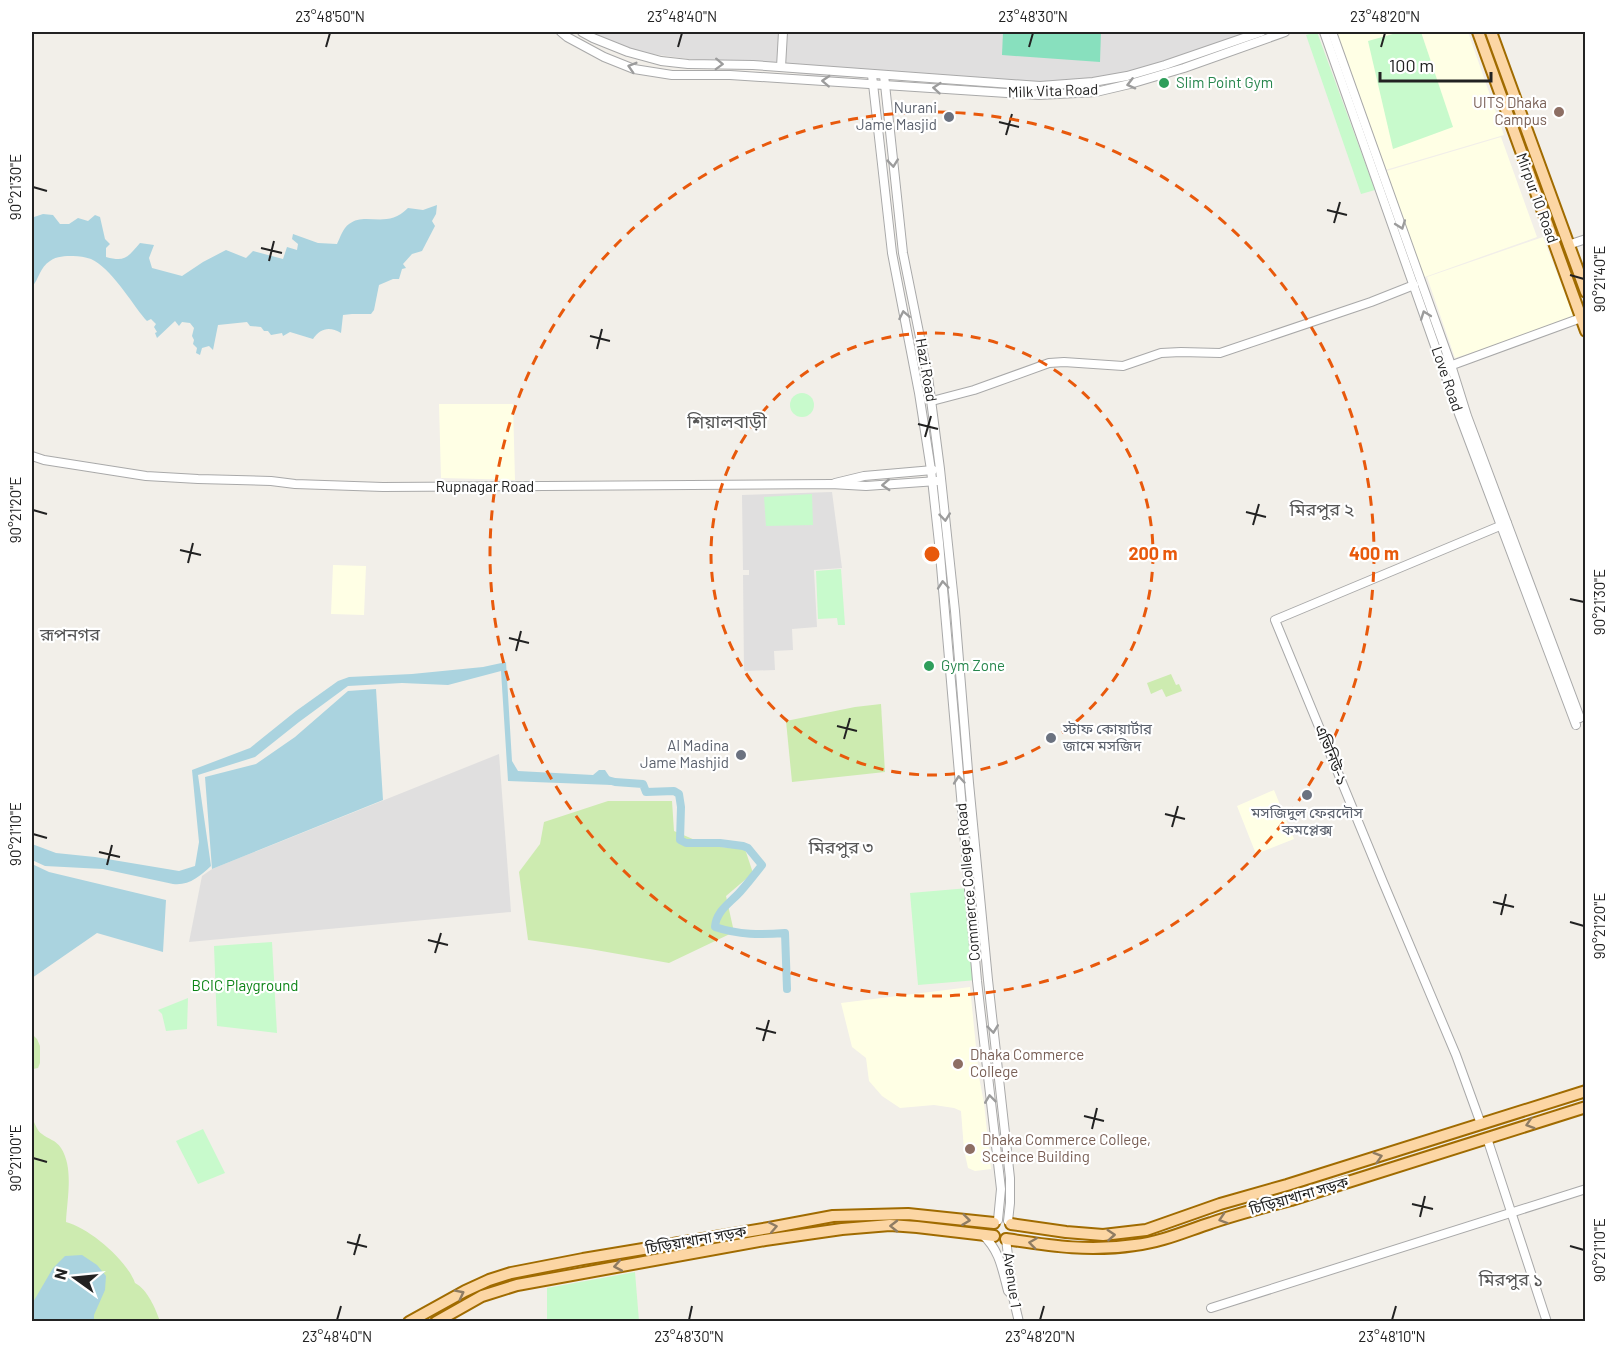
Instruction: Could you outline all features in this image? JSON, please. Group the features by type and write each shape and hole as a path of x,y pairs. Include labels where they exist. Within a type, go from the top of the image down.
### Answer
{"main road":[{"name":"Mirpur 10 Road","path":"1478,32 1586,331"},
{"name":"Mirpur 10 Road","path":"1491,32 1586,292"},
{"path":"1493,73 1504,69"},
{"name":"চিড়িয়াখানা সড়ক","path":"408,1322 489,1280 516,1273 583,1259 841,1215 908,1214 1003,1222 1103,1235 1146,1230 1220,1203 1287,1185 1586,1091"},
{"name":"চিড়িয়াখানা সড়ক","path":"436,1322 482,1296 518,1285 765,1240 842,1229 890,1225 917,1227 988,1235 1001,1240 1064,1248 1085,1249 1136,1245 1179,1235 1242,1213 1291,1200 1586,1107"},
{"path":"1481,1124 1487,1138"},
{"path":"1287,1185 1291,1200"},
{"path":"841,1215 842,1229"},
{"path":"1173,1221 1179,1235"},
{"path":"988,1235 1003,1222 1013,1228 1012,1234 1006,1239"},
{"path":"516,1273 518,1285"}],"street":[{"name":"Milk Vita Road","path":"561,32 604,57 634,69 663,74 730,75 874,84 884,80 1040,86 1111,80 1143,72 1261,32"},
{"name":"Milk Vita Road","path":"582,32 628,52 661,61 688,64 753,65 872,75 884,80 998,93 1039,95 1096,92 1130,84 1166,74 1285,32"},
{"path":"781,67 783,32"},
{"name":"Love Road","path":"1323,32 1386,193 1414,285 1447,367"},
{"name":"Love Road","path":"1332,32 1447,367 1459,414 1579,718"},
{"name":"Hazi Road","path":"872,75 892,253 919,393 931,470"},
{"name":"Hazi Road","path":"884,80 903,253 932,401 962,694"},
{"path":"1093,82 1096,92"},
{"path":"1568,245 1586,239"},
{"path":"932,401 974,390 1049,363 1123,366 1161,353 1220,353 1371,302 1414,285"},
{"path":"1447,367 1581,318"},
{"name":"Rupnagar Road","path":"32,456 44,460 146,476 271,480 295,484 382,487 831,484 854,487 941,481"},
{"path":"831,484 864,476 940,469"},
{"name":"Commerce College Road","path":"931,470 978,991 1003,1222"},
{"name":"এভিনিউ-১","path":"1481,1124 1456,1055 1275,620 1504,525"},
{"name":"Commerce College Road","path":"962,694 989,990 1010,1178 1010,1203 1003,1222"},
{"path":"978,991 989,990"},
{"path":"1487,1138 1547,1322"},
{"path":"1211,1308 1586,1189"},
{"path":"988,1235 998,1255 1008,1291 1013,1297"},
{"name":"Avenue 1","path":"1006,1239 1013,1297 1019,1322"}],"shaded area":[{"path":"583,32 1269,32 1159,70 1022,88 884,75 832,78 614,49"},
{"path":"1332,32 1468,32 1504,135 1382,171"},
{"path":"1501,137 1537,237 1422,278 1383,172"},
{"path":"1543,237 1575,320 1455,358 1427,277"},
{"path":"439,404 513,404 515,480 441,478"},
{"path":"832,492 842,568 814,570 817,627 792,629 793,650 774,651 775,670 744,671 743,575 749,575 749,570 743,570 742,495"},
{"path":"333,565 366,566 364,615 331,614"},
{"path":"499,754 511,912 189,942 202,876 212,869"},
{"path":"1274,790 1294,839 1256,854 1237,806"},
{"path":"970,987 991,1169 975,1171 968,1168 961,1111 934,1105 900,1108 882,1096 869,1081 866,1058 852,1047 841,1003"}],"green space":[{"path":"1003,32 1101,32 1100,62 1002,55"},
{"path":"1317,32 1375,190 1361,194 1306,35"},
{"path":"1400,32 1421,32 1453,127 1393,149 1368,41"},
{"path":"802,393 810,397 814,405 810,413 802,417 794,413 790,405 794,397"},
{"path":"812,494 813,525 766,526 764,497"},
{"path":"841,569 845,625 838,625 837,618 818,619 816,571"},
{"path":"1171,674 1182,691 1166,697 1162,689 1151,694 1147,683"},
{"path":"881,704 885,772 792,782 786,721"},
{"path":"608,801 672,801 674,831 709,846 745,849 753,873 726,896 734,932 669,963 528,940 519,872 540,844 544,822"},
{"path":"969,888 977,980 918,985 910,893"},
{"name":"BCIC Playground","path":"272,942 277,1033 217,1026 214,946"},
{"path":"188,998 187,1029 166,1031 162,1014 158,1010"},
{"path":"32,1034 40,1046 40,1063 38,1068 33,1069 32,1072"},
{"path":"32,1118 39,1131 57,1143 65,1156 69,1174 66,1222 96,1238 116,1255 135,1283 147,1295 160,1321 32,1321"},
{"path":"203,1129 225,1173 198,1184 176,1141"},
{"path":"635,1272 639,1321 547,1321 547,1288"}],"water":[{"path":"437,205 432,221 435,226 422,251 412,254 403,264 406,268 402,269 399,279 379,285 374,310 371,314 343,315 341,333 333,329 326,329 319,332 313,339 290,332 283,336 282,333 271,335 261,327 250,326 247,322 218,325 213,350 209,346 202,348 200,355 196,353 197,348 193,344 194,328 190,323 182,322 179,326 175,321 157,338 154,327 156,324 151,319 147,321 145,319 113,277 98,263 82,257 64,256 53,259 44,266 32,287 32,216 53,215 60,224 69,224 78,218 88,221 95,215 100,217 105,239 110,244 106,248 106,257 122,259 140,243 154,245 149,258 152,268 182,276 226,250 246,258 253,251 283,259 287,247 297,250 298,244 292,239 293,234 318,243 337,244 345,228 356,220 392,218 408,208 423,210"},
{"path":"506,662 512,761 518,771 593,775 599,770 605,770 612,785 508,781 501,671 448,685 402,683 348,686 255,757 198,775 211,866 194,880 173,884 103,869 45,866 32,860 32,844 56,853 179,871 195,866 199,842 192,770 250,748 296,711 338,681 349,677 412,674 483,667"},
{"path":"376,689 383,800 212,869 205,777 256,764 295,737 348,691"},
{"path":"32,864 49,872 166,900 163,952 97,933 32,978"},
{"path":"82,1255 97,1265 106,1276 105,1290 94,1315 94,1321 55,1319 32,1321 32,1304 53,1268 65,1256"}],"waterway":[{"path":"604,779 643,784 646,792 674,791 679,794 680,840 686,843 720,843 748,848 762,865 721,912 715,927 750,934 785,933 787,989"}],"place":[{"name":"Slim Point Gym","path":"1164,83"},
{"name":"UITS Dhaka Campus","path":"1559,112"},
{"name":"Nurani Jame Masjid","path":"949,117"},
{"name":"Gym Zone","path":"929,666"},
{"name":"স্টাফ কোয়ার্টার জামে মসজিদ","path":"1051,738"},
{"name":"Al Madina Jame Mashjid","path":"741,755"},
{"name":"মসজিদুল ফেরদৌস কমপ্লেক্স","path":"1307,795"},
{"name":"Dhaka Commerce College","path":"958,1064"},
{"name":"Dhaka Commerce College, Sceince Building","path":"970,1149"}],"district":[{"name":"শিয়ালবাড়ী","path":"727,422"},
{"name":"মিরপুর ২","path":"1322,510"},
{"name":"রূপনগর","path":"70,635"},
{"name":"মিরপুর ৩","path":"841,848"},
{"name":"মিরপুর ১","path":"1511,1280"}]}
